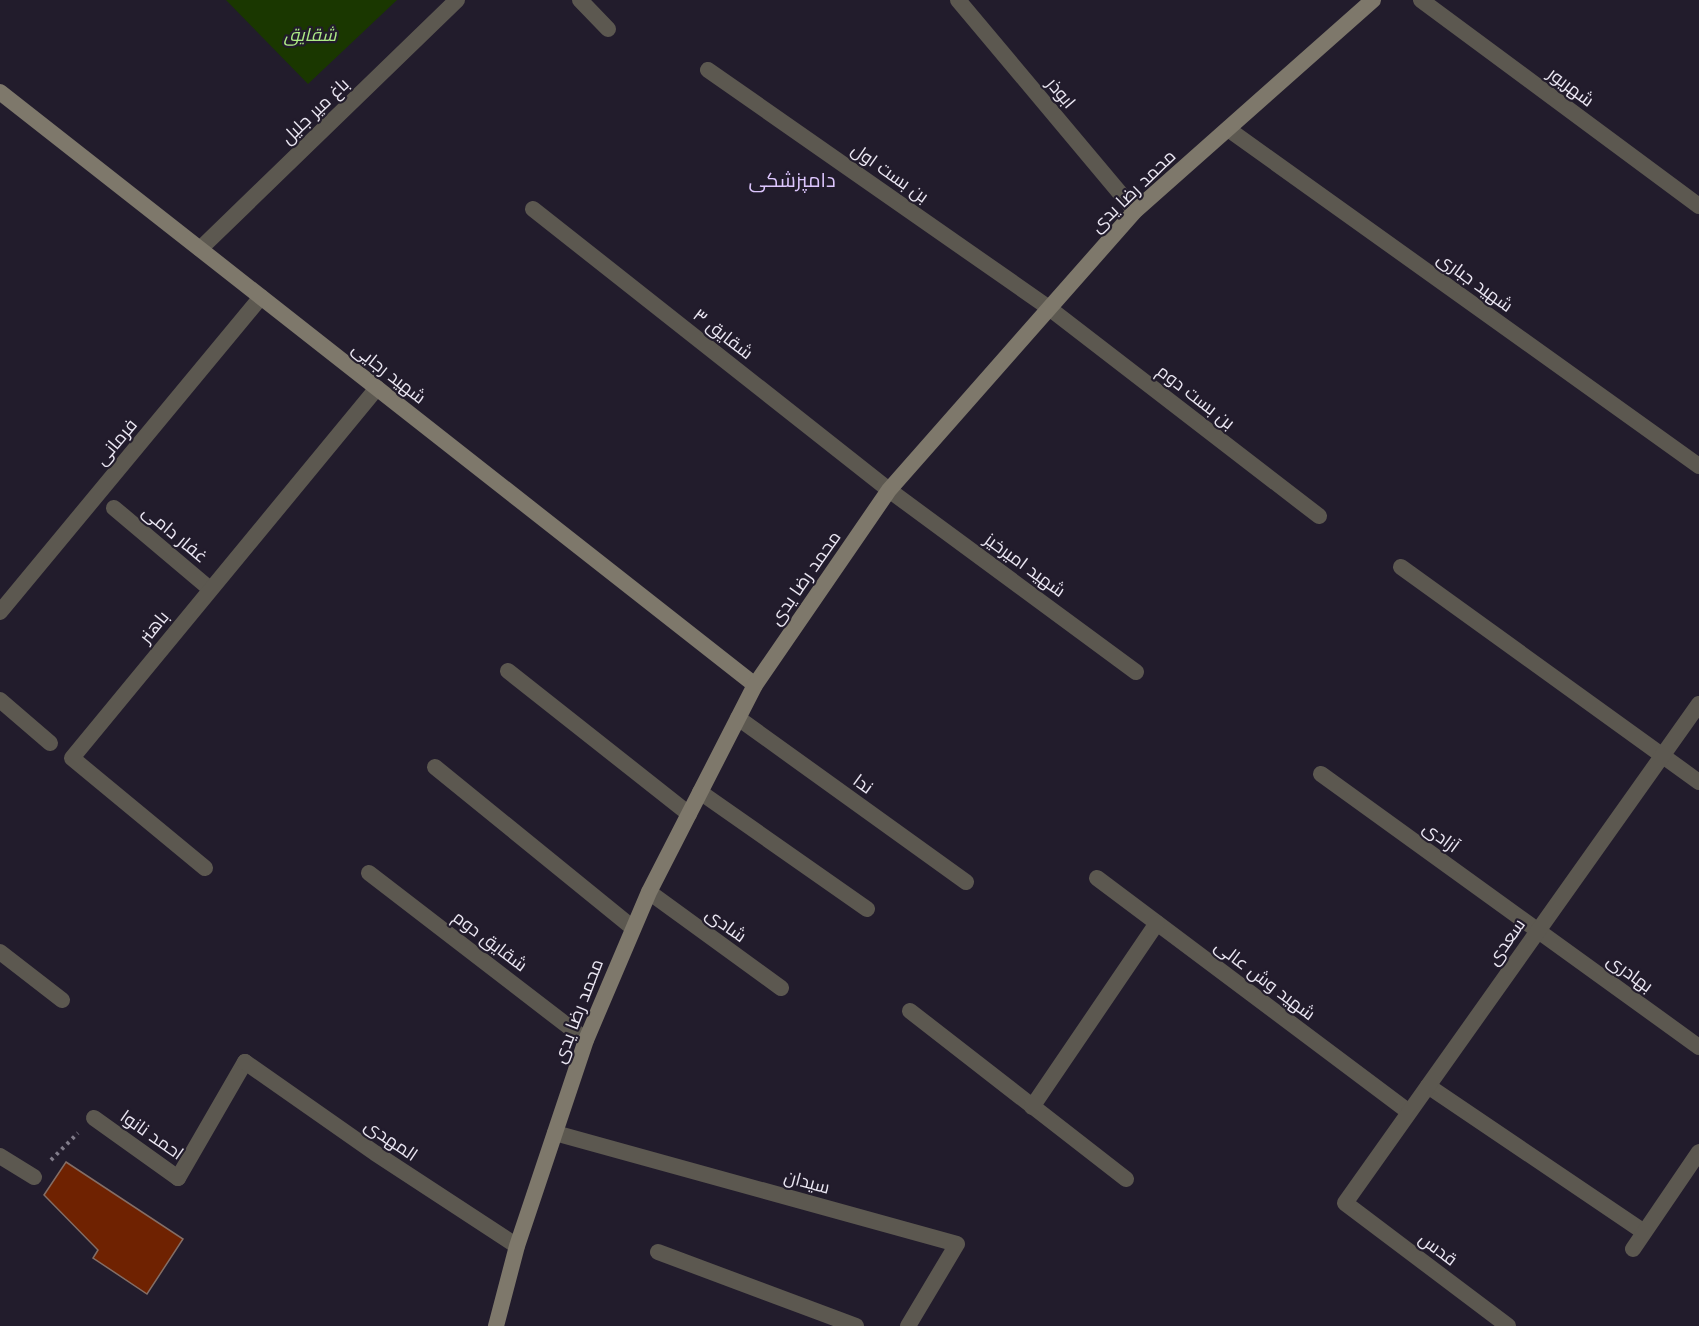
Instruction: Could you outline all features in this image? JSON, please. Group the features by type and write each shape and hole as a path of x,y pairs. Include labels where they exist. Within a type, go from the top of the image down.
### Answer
{"main road":[{"name":"محمد رضا یدی","path":"496,1326 517,1246 586,1040 649,892 755,685 890,490 1135,211 1373,0"},
{"name":"شهید رجایی","path":"0,92 755,685"}],"street":[{"name":"باغ میر جلیل","path":"200,249 458,0"},
{"path":"580,0 608,29"},
{"name":"ابوذر","path":"958,0 1135,211"},
{"name":"شهریور","path":"1421,0 1699,206"},
{"name":"بن بست اول","path":"708,70 1049,309"},
{"name":"شهید جباری","path":"1228,129 1699,466"},
{"name":"شقایق ۳","path":"533,209 890,490"},
{"name":"فرمانی","path":"0,612 261,297"},
{"name":"بن بست دوم","path":"1049,309 1319,516"},
{"name":"باهنر","path":"205,868 72,758 377,388"},
{"name":"شهید امیرخیز","path":"890,490 1136,672"},
{"name":"غفار دامی","path":"114,508 210,589"},
{"path":"1401,567 1699,782"},
{"path":"508,671 688,814"},
{"path":"0,699 50,742"},
{"name":"سعدی","path":"1345,1203 1699,704"},
{"name":"ندا","path":"738,718 966,882"},
{"path":"435,767 633,928"},
{"name":"آزادی","path":"1321,774 1538,931"},
{"path":"700,792 867,909"},
{"name":"شقایق دوم","path":"369,873 586,1040"},
{"name":"شهید وش عالی","path":"1097,878 1409,1113"},
{"name":"شادی","path":"649,892 781,988"},
{"path":"1032,1107 1157,923"},
{"name":"بهادری","path":"1538,931 1699,1047"},
{"path":"0,952 62,1000"},
{"path":"910,1011 1126,1179"},
{"name":"احمد نانوا","path":"94,1118 178,1178 245,1062"},
{"name":"المهدی","path":"245,1062 375,1153 517,1246"},
{"path":"1428,1086 1644,1232"},
{"name":"سیدان","path":"555,1133 957,1244 908,1326"},
{"path":"1633,1250 1699,1152"},
{"path":"0,1156 34,1177"},
{"name":"قدس","path":"1345,1203 1508,1326"},
{"path":"658,1252 856,1326"}],"path":[{"name":"احمد نانوا","path":"34,1177 94,1118"}],"green space":[{"name":"شقایق","path":"226,0 397,0 308,84"}],"building":[{"path":"66,1162 183,1239 147,1294 93,1258 98,1250 44,1195"}],"district":[{"name":"دامپزشکی","path":"792,180"}]}
